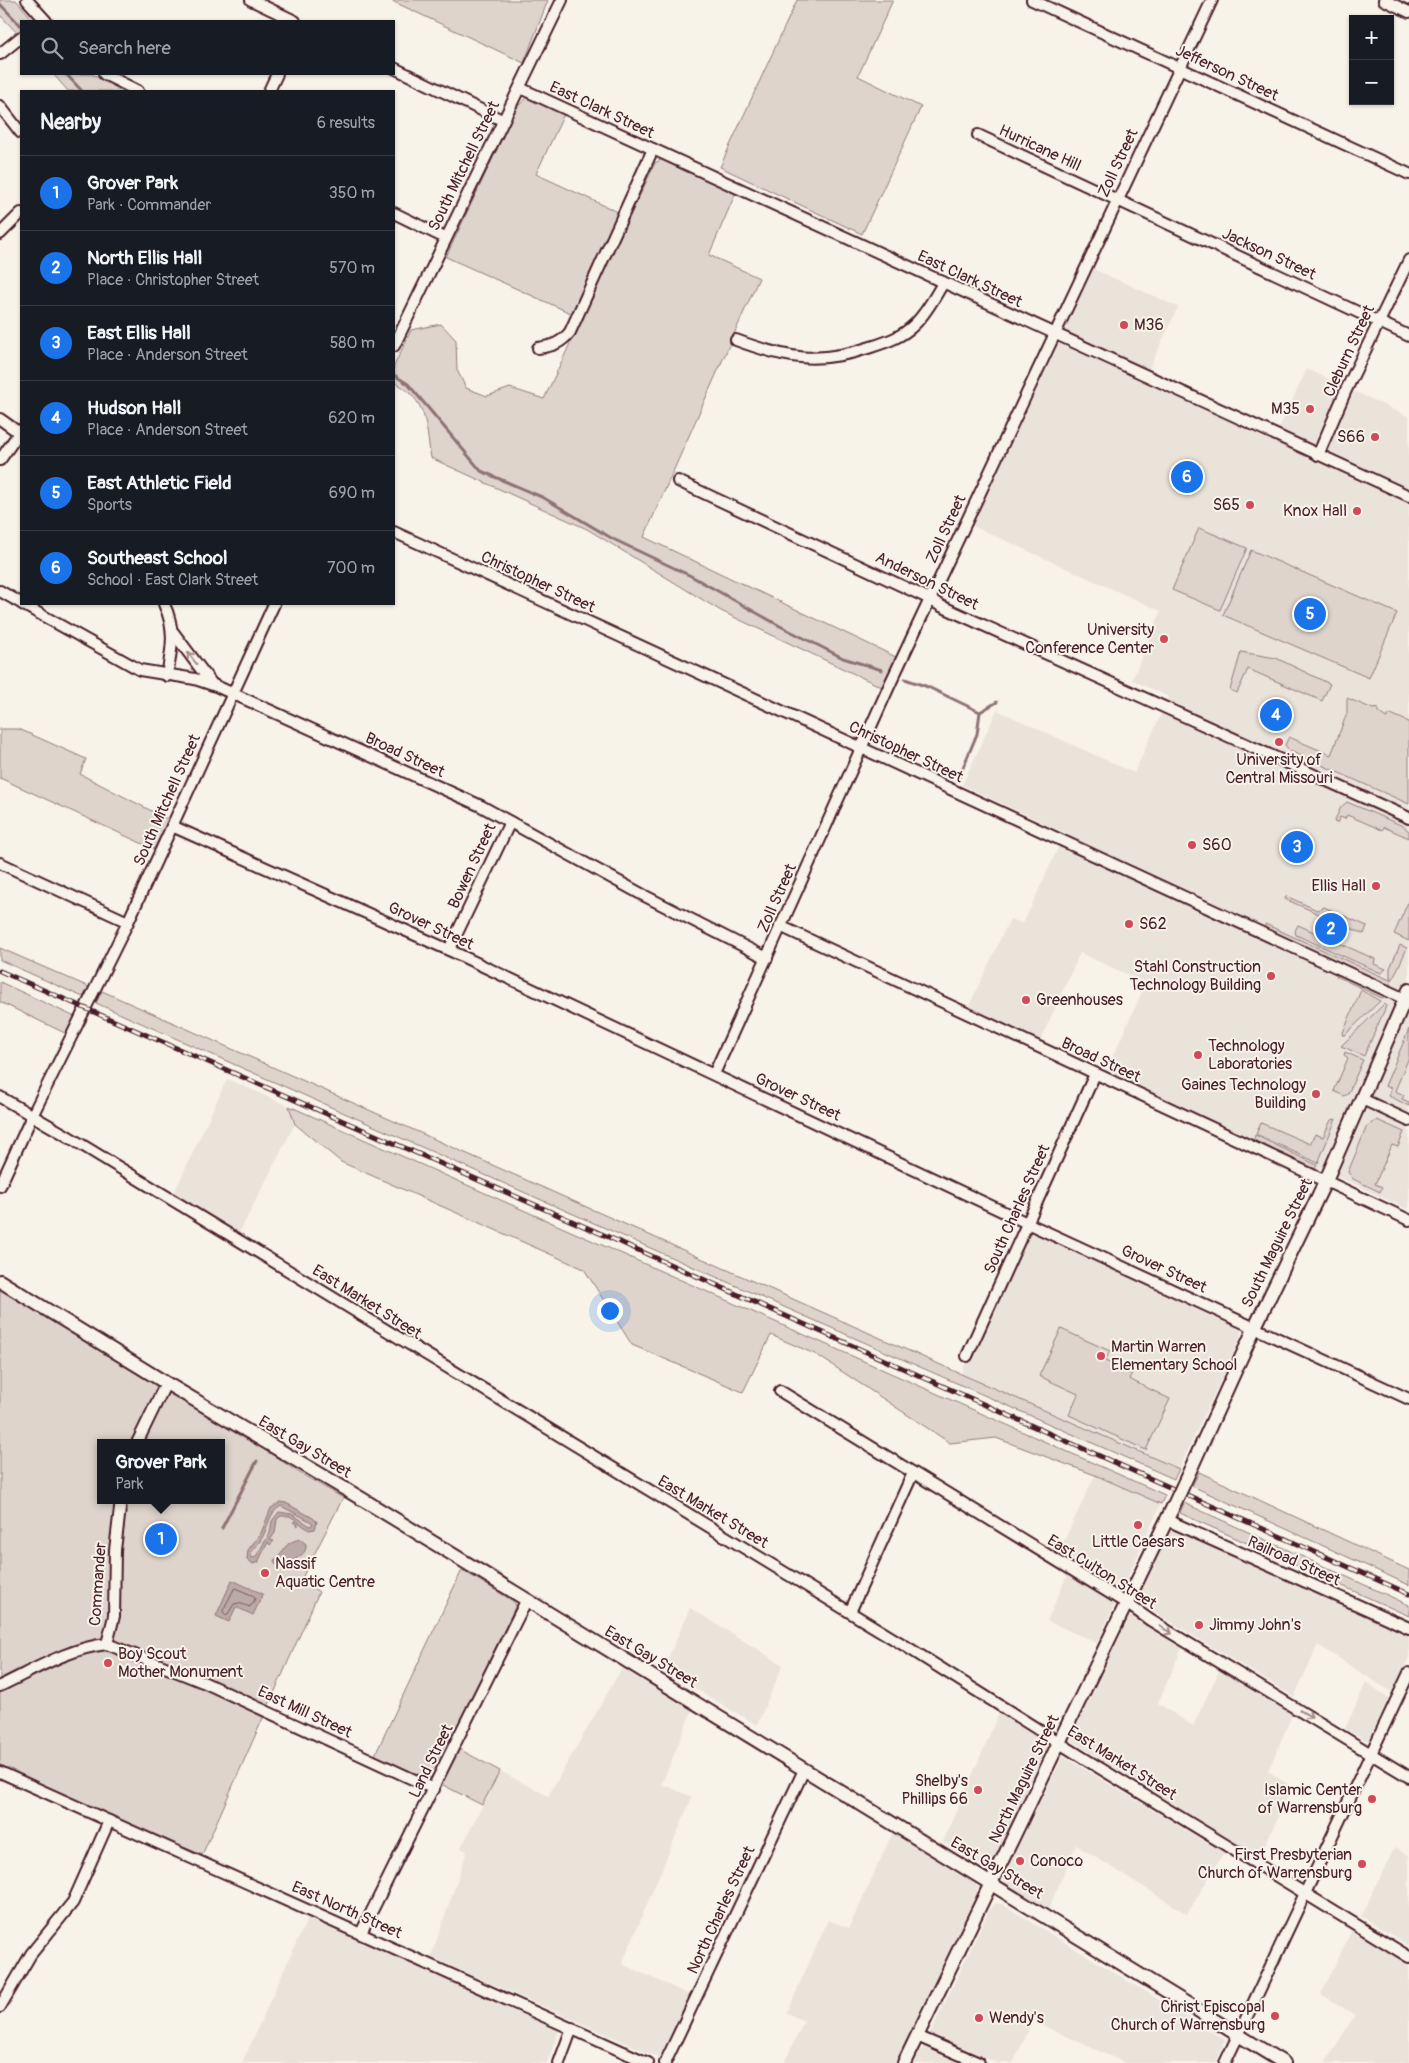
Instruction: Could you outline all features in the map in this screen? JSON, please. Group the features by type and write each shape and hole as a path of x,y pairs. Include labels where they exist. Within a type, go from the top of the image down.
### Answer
{"main road":[{"name":"South Maguire Street","path":"1170,1514 1255,1327 1326,1180 1407,995"},
{"name":"East Gay Street","path":"0,1281 1284,2063"},
{"name":"North Maguire Street","path":"904,2063 1170,1514"}],"street":[{"path":"27,0 44,20"},
{"path":"251,0 293,20"},
{"name":"South Mitchell Street","path":"395,344 502,120 520,88 562,0"},
{"name":"Jefferson Street","path":"1032,0 1409,174"},
{"name":"Zoll Street","path":"714,1074 930,598 1212,0"},
{"path":"1384,0 1409,12"},
{"path":"0,54 20,38"},
{"path":"395,68 502,120"},
{"path":"106,75 136,90"},
{"path":"269,90 277,75"},
{"name":"East Clark Street","path":"520,88 1409,496"},
{"path":"0,106 20,132"},
{"name":"Hurricane Hill","path":"978,135 1117,200"},
{"path":"538,348 552,346 563,340 570,332 618,230 653,149"},
{"name":"Jackson Street","path":"1117,200 1409,336"},
{"path":"395,213 445,238"},
{"path":"0,234 20,214"},
{"name":"Cleburn Street","path":"1318,455 1409,260"},
{"path":"736,340 782,356 800,359 835,357 853,353 903,335 924,314 943,283"},
{"path":"0,419 20,431"},
{"path":"0,460 20,433"},
{"name":"Anderson Street","path":"678,481 930,598 941,606 1409,818"},
{"name":"Christopher Street","path":"395,532 861,748 1407,995"},
{"name":"Broad Street","path":"0,591 20,602"},
{"name":"Broad Street","path":"25,605 126,663 149,672 195,679 212,684 408,772 510,822 643,895 767,958"},
{"path":"164,605 174,640 167,676"},
{"name":"South Mitchell Street","path":"0,1186 32,1116 128,922 274,605"},
{"path":"172,631 212,684"},
{"name":"Bowen Street","path":"449,950 510,822"},
{"name":"Grover Street","path":"172,826 449,950 1028,1223 1409,1399"},
{"path":"0,863 128,922"},
{"name":"Broad Street","path":"780,926 1409,1220"},
{"name":"South Charles Street","path":"967,1356 1095,1074"},
{"name":"East Market Street","path":"0,1097 850,1612 1305,1894 1409,1956"},
{"path":"1362,1099 1409,1121"},
{"path":"139,1439 166,1383"},
{"name":"East Culton Street","path":"780,1391 1126,1603 1150,1620 1409,1777"},
{"path":"850,1612 913,1473"},
{"name":"Commander","path":"0,1686 75,1651 90,1646 107,1644 114,1616 115,1550 121,1504"},
{"name":"Railroad Street","path":"1170,1514 1409,1628"},
{"name":"Land Street","path":"362,1933 526,1601"},
{"name":"East Mill Street","path":"107,1644 251,1703 434,1788"},
{"path":"1225,2063 1371,1753 1405,1693 1409,1673"},
{"name":"North Charles Street","path":"665,2063 804,1770"},
{"name":"East North Street","path":"0,1772 648,2063"},
{"path":"0,2007 31,1954 73,1902 109,1821"},
{"path":"559,2063 572,2028"},
{"path":"917,2036 979,2063"}],"shaded area":[{"path":"0,0 16,0 33,20 20,20 20,36 0,15"},
{"path":"390,0 548,0 524,63"},
{"path":"797,0 893,0 858,76 921,107 862,234 720,167"},
{"path":"54,75 94,75 124,90 67,90"},
{"path":"527,98 533,98 565,112 536,174 618,212 621,216 575,315 446,257 517,107"},
{"path":"662,159 736,192 709,255 759,278 644,537 898,658 884,688 721,611 587,529 431,458 426,423 419,405 405,389 395,383 395,364 411,330 441,324 456,340 457,370 466,388 487,396 510,388 544,399 655,163"},
{"name":"University of Central Missouri","path":"1091,268 1178,307 1144,380 1274,439 1307,369 1409,417 1409,1210 1320,1168 1314,1170 1105,1074 1146,983 1080,953 1040,1041 968,1008 1010,919 1023,924 1065,833 962,785 997,710 1134,773 1169,697 1132,680 1161,611 971,525"},
{"path":"1199,528 1247,548 1220,610 1172,590"},
{"path":"1251,550 1397,613 1369,678 1223,615"},
{"path":"1241,652 1276,658 1330,684 1322,701 1248,669 1237,693 1230,690"},
{"path":"1347,698 1373,709 1378,708 1378,712 1386,718 1391,714 1409,722 1409,804 1290,751 1285,745 1289,737 1331,755 1347,713"},
{"path":"0,729 19,729 86,759 80,774 169,820 154,849 0,778"},
{"path":"1347,802 1403,826 1409,831 1409,838 1384,827 1382,830 1347,815 1345,819 1340,817 1337,823 1334,822 1341,807"},
{"path":"1286,896 1317,910 1324,907 1367,926 1364,934 1285,899"},
{"path":"1409,900 1409,941 1394,934"},
{"path":"1265,924 1392,981 1390,985 1265,928"},
{"path":"1298,925 1375,959 1374,964 1386,969 1381,973 1296,935 1295,931"},
{"path":"1400,945 1407,948 1393,979 1390,978 1390,968"},
{"path":"0,948 89,987 83,997 0,960"},
{"path":"1341,975 1385,996 1382,998 1336,976"},
{"path":"0,982 75,1017 67,1034 0,1002"},
{"path":"1361,990 1380,1001 1345,1035 1342,1035"},
{"path":"102,991 961,1374 1179,1469 1174,1479 240,1067 96,1003"},
{"path":"1384,1004 1386,1005 1385,1009 1364,1056 1341,1046"},
{"path":"1409,1029 1409,1057 1395,1091 1404,1095 1402,1099 1409,1102 1409,1106 1389,1096 1391,1088 1385,1086"},
{"path":"1345,1052 1363,1060 1348,1094 1344,1096 1334,1091 1348,1058 1344,1055"},
{"path":"227,1079 289,1106 295,1124 238,1235 173,1195"},
{"path":"289,1106 1165,1495 1161,1504 1095,1475 996,1438 950,1443 817,1355 771,1335 743,1392 632,1345 584,1269 341,1162 295,1124"},
{"path":"1336,1119 1318,1163 1256,1134 1261,1123 1310,1144 1315,1134 1323,1137 1331,1120"},
{"path":"1377,1120 1404,1132 1398,1147 1392,1145 1375,1184 1382,1187 1380,1192 1353,1179 1348,1172 1367,1126"},
{"path":"1255,1135 1317,1165 1314,1170 1253,1143"},
{"name":"Martin Warren Elementary School","path":"1030,1229 1037,1230 1238,1326 1241,1330 1240,1339 1179,1469 961,1374"},
{"path":"0,1281 166,1383 298,1472 343,1498 301,1580 319,1592 202,1855 0,1768"},
{"path":"1061,1329 1110,1351 1105,1361 1132,1373 1129,1379 1170,1399 1146,1450 1069,1415 1078,1394 1039,1376"},
{"path":"1199,1472 1409,1570 1409,1585 1192,1486"},
{"path":"1095,1475 1161,1504 1123,1587 1116,1592 1057,1556"},
{"path":"1184,1503 1409,1605 1409,1616 1180,1513"},
{"path":"1171,1530 1409,1634 1409,1657 1393,1693 1318,1645 1294,1697 1138,1602 1137,1596"},
{"path":"462,1570 513,1601 516,1605 436,1772 430,1778 424,1777 375,1755"},
{"path":"1069,1571 1116,1601 1097,1643 1047,1621"},
{"path":"690,1608 783,1665 757,1725 663,1670"},
{"path":"1129,1617 1135,1617 1183,1646 1158,1703 1193,1726 1220,1669 1293,1713 1268,1771 1292,1787 1259,1858 1072,1741 1072,1736"},
{"path":"622,1668 692,1710 662,1784 692,1797 622,1964 692,1996 663,2056 660,2058 431,1957 467,1851 461,1848 500,1771 548,1796"},
{"path":"1366,1682 1389,1698 1368,1741 1345,1729"},
{"path":"1001,1709 1049,1742 992,1865 986,1868 943,1842"},
{"path":"459,1749 500,1771 482,1805 441,1784"},
{"path":"1063,1756 1224,1853 1187,1914 1076,1845 1048,1910 1006,1884 1004,1880 1005,1873"},
{"path":"893,1832 975,1881 978,1888 977,1892 895,2063 789,2063 785,2061 804,2021 787,2013 828,1920 849,1928"},
{"path":"1395,1847 1409,1856 1409,1946 1361,1916"},
{"path":"996,1903 1002,1904 1225,2040 1216,2063 1125,2063 1033,2021 1013,2063 997,2063 930,2034 990,1908"},
{"path":"309,1915 559,2029 547,2063 242,2063"},
{"path":"1352,1930 1409,1966 1409,2063 1325,2063 1355,2015 1321,1994"},
{"path":"925,2047 960,2063 914,2063 921,2050"}],"water":[{"path":"281,1502 286,1503 313,1518 317,1522 315,1529 309,1530 298,1522 298,1526 293,1522 297,1521 290,1516 281,1516 277,1519 275,1533 270,1540 274,1541 270,1545 268,1542 259,1562 253,1564 247,1559 248,1550 261,1533 271,1508","holes":["281,1506 313,1524 310,1526 292,1514 279,1512 272,1521 270,1533 255,1558 251,1557 251,1553 262,1539 271,1516"]},
{"path":"300,1539 306,1544 305,1551 293,1561 288,1571 275,1564 274,1560 289,1543"},
{"path":"232,1580 263,1594 253,1615 236,1607 229,1622 216,1616"}],"waterway":[{"path":"0,4 20,25"},
{"path":"67,75 81,90"},
{"path":"395,376 408,384 481,471 544,498 613,539 691,576 780,626 843,658 882,670"},
{"path":"905,679 928,687 980,712 977,734 959,777"},
{"path":"980,712 997,702"},
{"path":"222,1528 257,1461"}],"railway":[{"path":"0,971 620,1242 1409,1594"}],"place":[{"name":"M36","path":"1124,325"},
{"name":"M35","path":"1310,409"},
{"name":"S66","path":"1375,437"},
{"name":"Southeast School","path":"1187,477"},
{"name":"S65","path":"1250,505"},
{"name":"Knox Hall","path":"1357,511"},
{"name":"East Athletic Field","path":"1310,614"},
{"name":"University Conference Center","path":"1164,639"},
{"name":"Hudson Hall","path":"1276,715"},
{"name":"University of Central Missouri","path":"1279,742"},
{"name":"S60","path":"1192,845"},
{"name":"East Ellis Hall","path":"1297,847"},
{"name":"Ellis Hall","path":"1376,886"},
{"name":"S62","path":"1129,924"},
{"name":"North Ellis Hall","path":"1331,929"},
{"name":"Stahl Construction Technology Building","path":"1271,976"},
{"name":"Greenhouses","path":"1026,1000"},
{"name":"Technology Laboratories","path":"1198,1055"},
{"name":"Gaines Technology Building","path":"1316,1094"},
{"name":"Martin Warren Elementary School","path":"1101,1356"},
{"name":"Little Caesars","path":"1138,1525"},
{"name":"Grover Park","path":"161,1539"},
{"name":"Nassif Aquatic Centre","path":"265,1573"},
{"name":"Jimmy John's","path":"1199,1625"},
{"name":"Boy Scout Mother Monument","path":"108,1663"},
{"name":"Shelby's Phillips 66","path":"978,1790"},
{"name":"Islamic Center of Warrensburg","path":"1372,1799"},
{"name":"Conoco","path":"1020,1861"},
{"name":"First Presbyterian Church of Warrensburg","path":"1362,1864"},
{"name":"Christ Episcopal Church of Warrensburg","path":"1275,2016"},
{"name":"Wendy's","path":"979,2018"}]}
